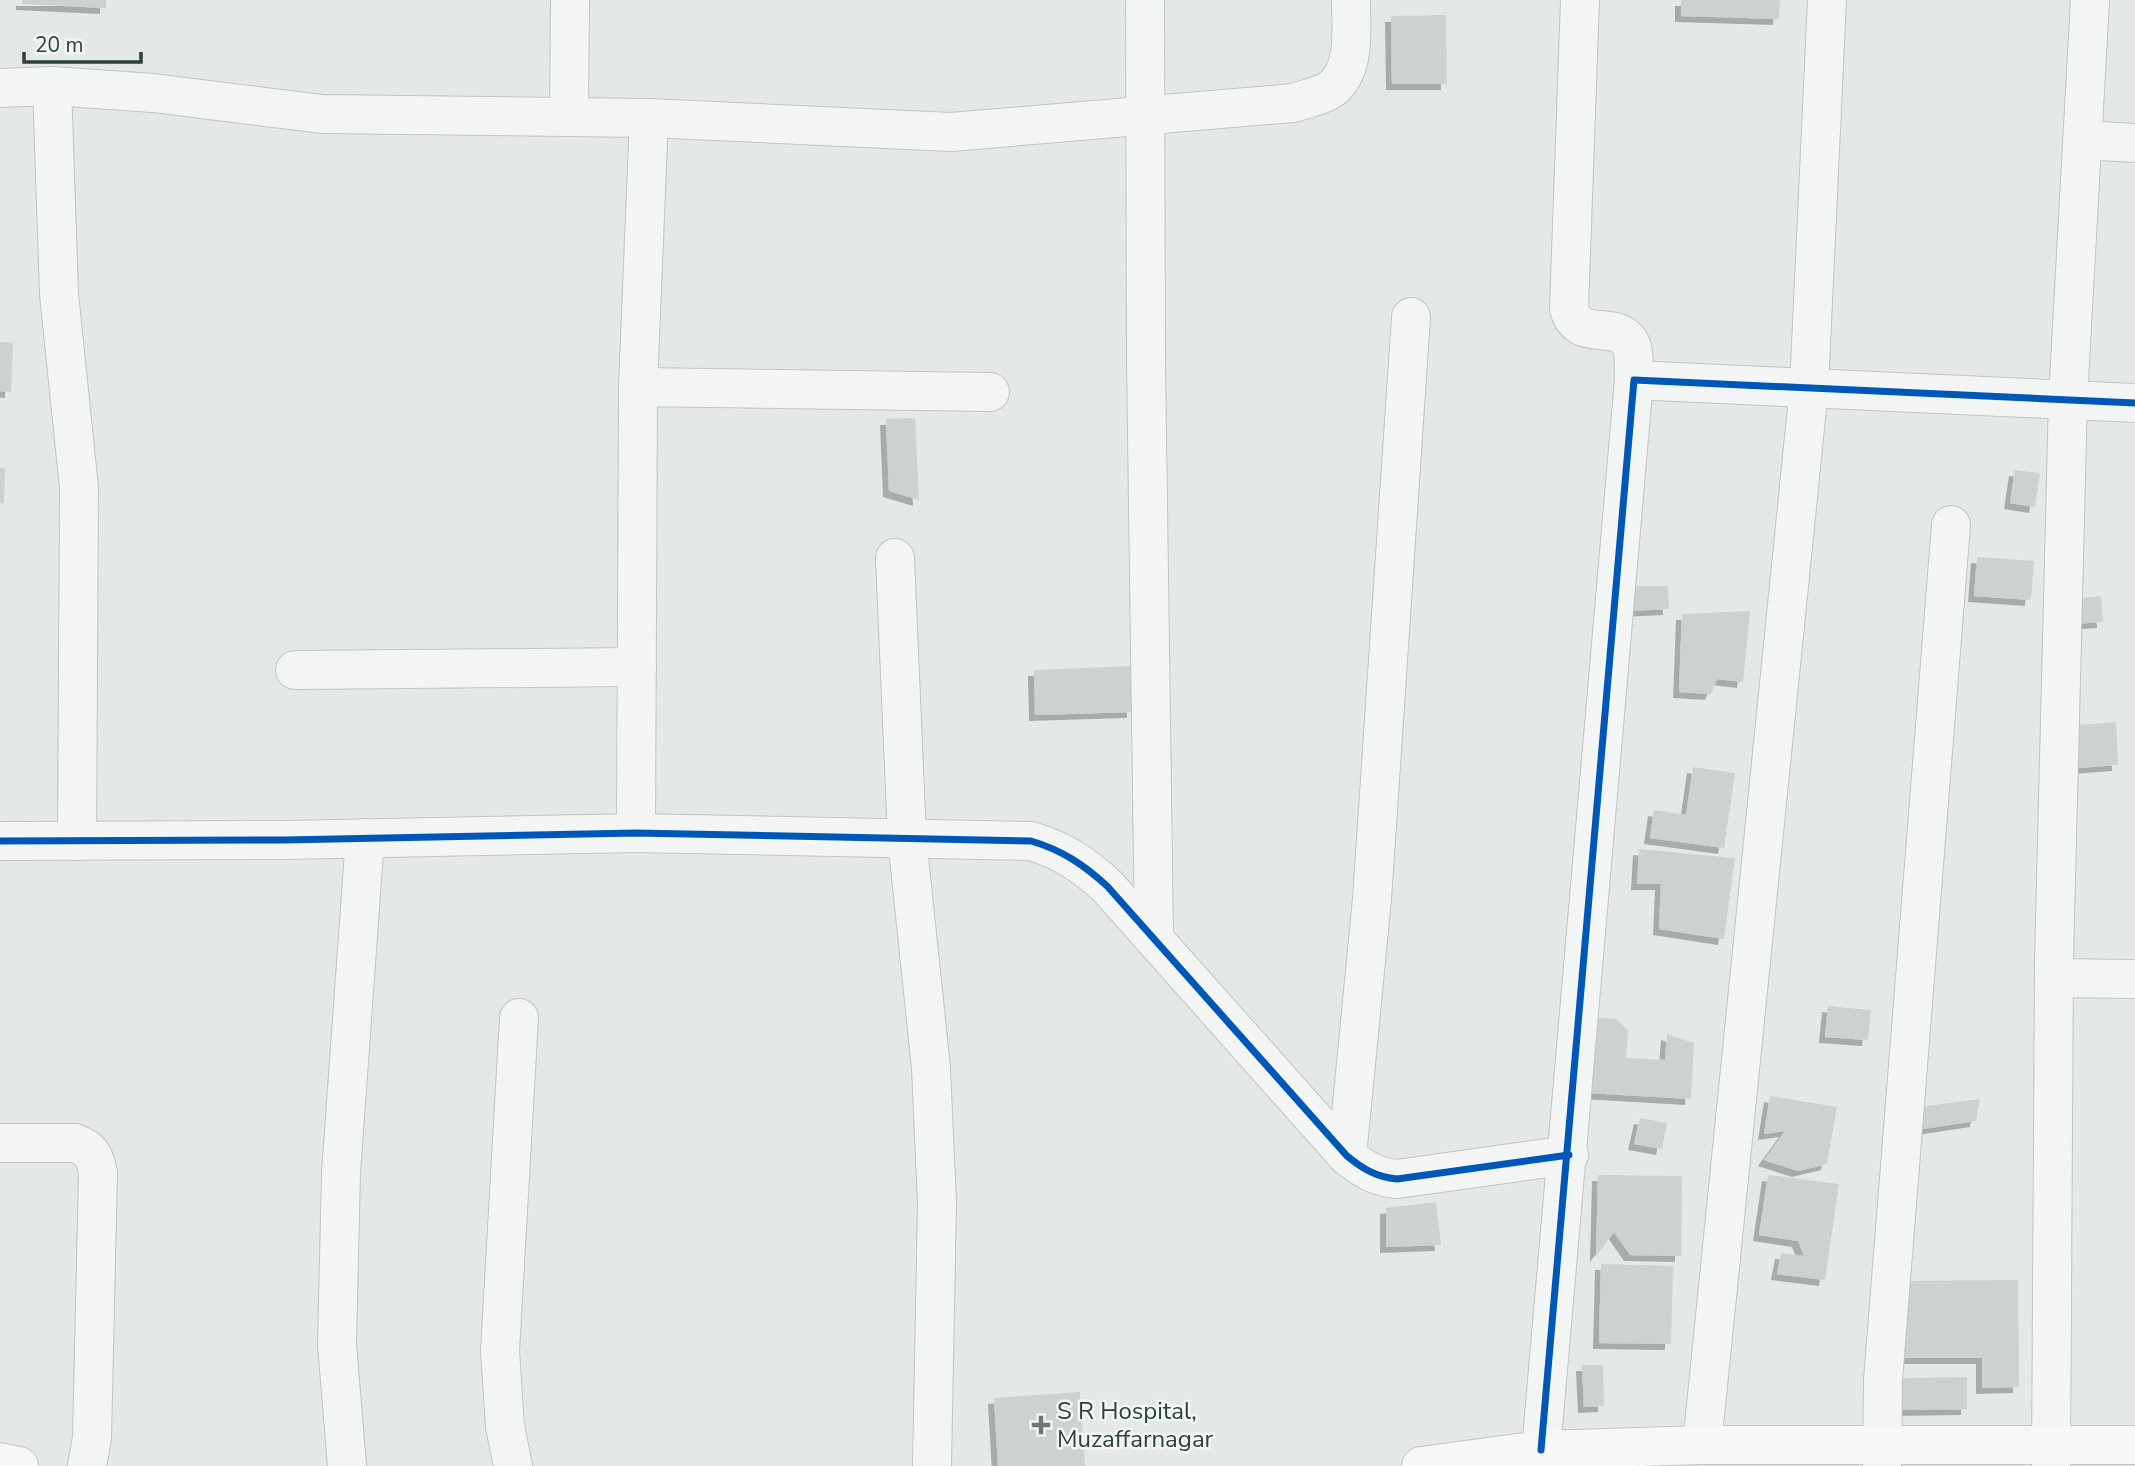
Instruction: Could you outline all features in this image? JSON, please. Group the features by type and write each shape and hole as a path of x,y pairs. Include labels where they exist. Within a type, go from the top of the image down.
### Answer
{"main road":[{"path":"1420,1466 1526,1456 1702,1445 1881,1456 2051,1455 2135,1445"},
{"path":"0,1462 19,1466"}],"street":[{"path":"569,117 570,0"},
{"path":"1145,0 1154,936"},
{"path":"0,88 52,86 153,93 322,114 649,118 951,132 1293,103 1334,88 1345,69 1351,44 1351,0"},
{"path":"1526,1456 1569,1155 1634,380 1633,351 1628,341 1622,336 1580,327 1573,322 1569,309 1580,0"},
{"path":"1702,1445 1809,388 1827,0"},
{"path":"2051,1455 2054,978 2068,400 2090,0"},
{"path":"52,86 59,294 79,488 77,841"},
{"path":"636,833 638,387 649,118"},
{"path":"2084,141 2135,143"},
{"path":"1347,1156 1372,898 1411,317"},
{"path":"1634,380 2135,403"},
{"path":"638,387 990,391"},
{"path":"1881,1456 1884,1380 1951,525"},
{"path":"895,558 907,838 931,1068 937,1203 932,1466"},
{"path":"295,670 637,667"},
{"path":"0,841 636,833 1031,841 1054,848 1083,864 1154,936 1347,1156 1364,1169 1382,1177 1397,1179 1569,1155"},
{"path":"347,1466 337,1344 341,1173 365,838"},
{"path":"2054,978 2135,979"},
{"path":"513,1466 505,1426 500,1351 519,1018"},
{"path":"0,1143 75,1143 86,1147 95,1156 98,1173 92,1438 87,1466"}],"building":[{"path":"22,0 106,0 106,8 22,4"},
{"path":"1681,0 1780,0 1779,19 1681,16"},
{"path":"1446,15 1447,84 1392,84 1391,16"},
{"path":"0,342 13,343 11,392 0,391"},
{"path":"915,418 919,500 889,491 886,419"},
{"path":"0,468 5,468 4,504 0,503"},
{"path":"2015,470 2040,473 2035,507 2010,503"},
{"path":"1977,557 2034,561 2031,600 1974,596"},
{"path":"1629,586 1668,586 1669,609 1629,611"},
{"path":"2101,596 2103,622 2073,624 2071,599"},
{"path":"1750,611 1743,682 1717,679 1711,694 1679,692 1682,614"},
{"path":"1132,666 1133,712 1035,715 1034,670"},
{"path":"2116,722 2118,765 2065,769 2063,726"},
{"path":"1693,767 1735,773 1724,848 1650,838 1654,810 1686,815"},
{"path":"1639,849 1735,858 1724,939 1659,929 1661,884 1637,884"},
{"path":"1828,1006 1871,1010 1868,1040 1825,1037"},
{"path":"1592,1017 1617,1019 1628,1031 1626,1058 1665,1060 1667,1034 1694,1043 1691,1099 1588,1093"},
{"path":"1770,1096 1837,1107 1827,1164 1798,1171 1764,1160 1785,1131 1764,1134"},
{"path":"1980,1099 1976,1121 1923,1129 1920,1107"},
{"path":"1640,1118 1667,1123 1662,1149 1634,1144"},
{"path":"1598,1175 1682,1176 1681,1256 1630,1255 1614,1232 1596,1256"},
{"path":"1768,1175 1839,1184 1825,1280 1777,1274 1781,1253 1804,1256 1798,1241 1759,1235"},
{"path":"1436,1202 1441,1245 1386,1247 1386,1208"},
{"path":"1601,1264 1673,1266 1671,1344 1599,1343"},
{"path":"2018,1280 2019,1387 1982,1388 1982,1358 1901,1358 1900,1281"},
{"path":"1582,1365 1603,1365 1604,1406 1584,1407"},
{"path":"1967,1377 1967,1409 1902,1410 1901,1378"},
{"path":"1080,1392 1085,1466 998,1466 994,1398"}],"cycle path":[{"path":"1541,1450 1634,380 2135,403"},
{"path":"0,841 284,840 636,833 1031,841 1072,859 1107,886 1347,1156 1364,1168 1397,1179 1569,1155"}],"place":[{"name":"S R Hospital, Muzaffarnagar","path":"1041,1425"}]}
